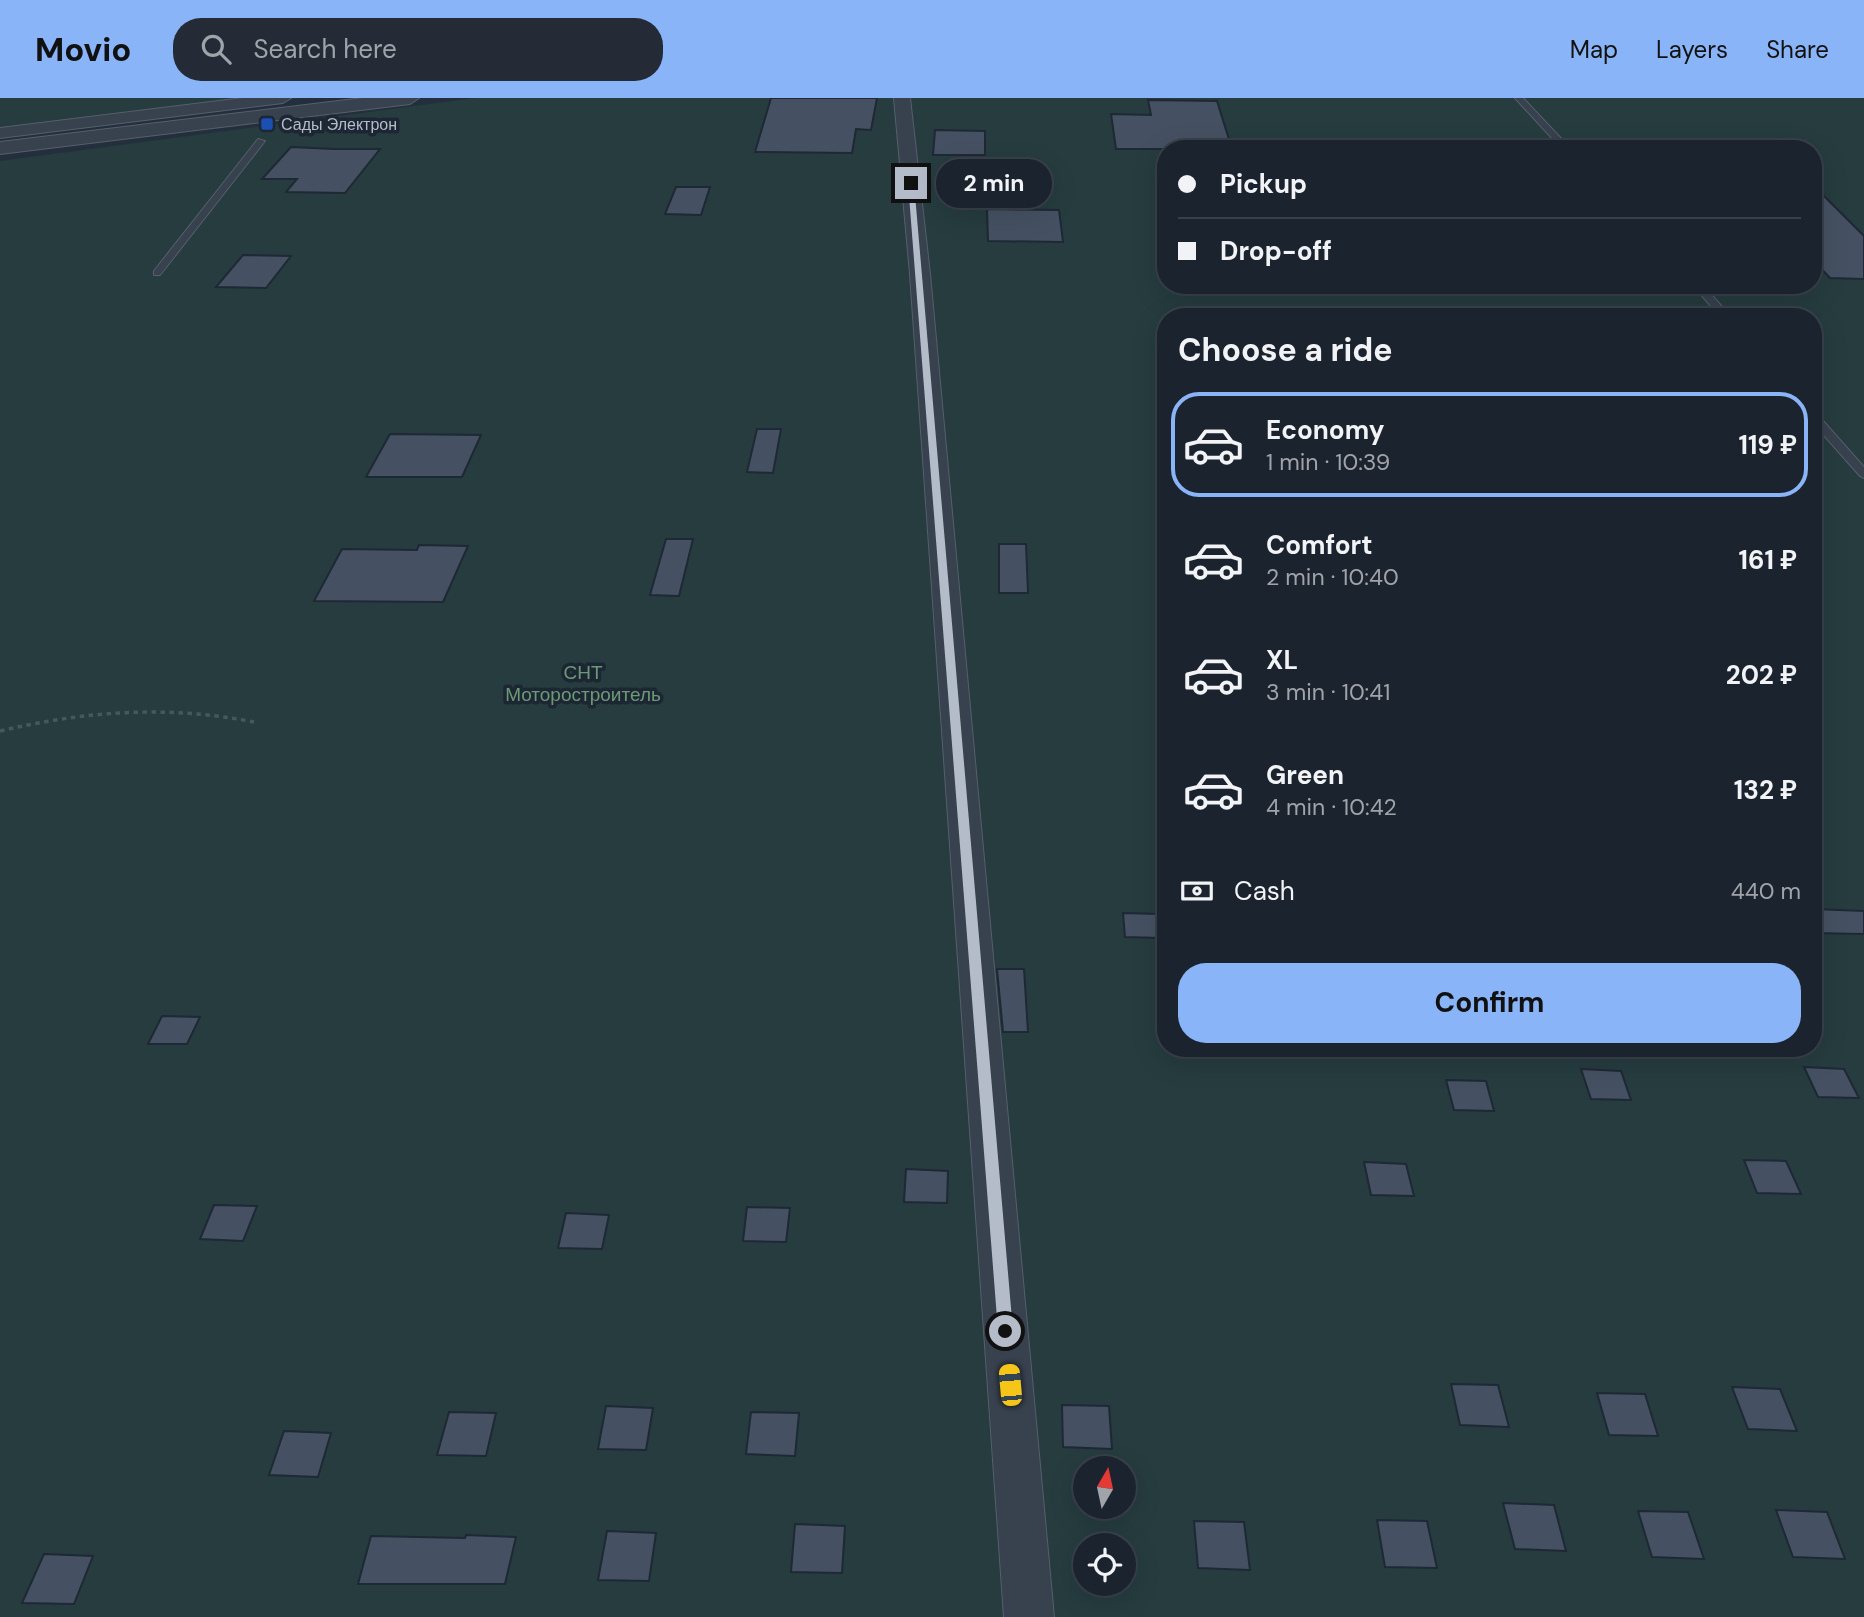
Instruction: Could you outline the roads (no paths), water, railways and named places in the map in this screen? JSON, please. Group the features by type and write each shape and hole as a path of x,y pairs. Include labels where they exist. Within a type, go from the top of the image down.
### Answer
{"street":[{"path":"0,133 283,98"},
{"path":"0,149 410,98"},
{"path":"902,98 920,274 988,1139 1029,1617"}],"lane":[{"path":"1519,98 1559,140"},
{"path":"157,273 261,141"},
{"path":"1706,294 1718,308"},
{"path":"1822,426 1864,474"}],"place":[{"name":"Сады Электрон","path":"267,124"}],"park label":[{"name":"СНТ Моторостроитель","path":"583,683"}]}
